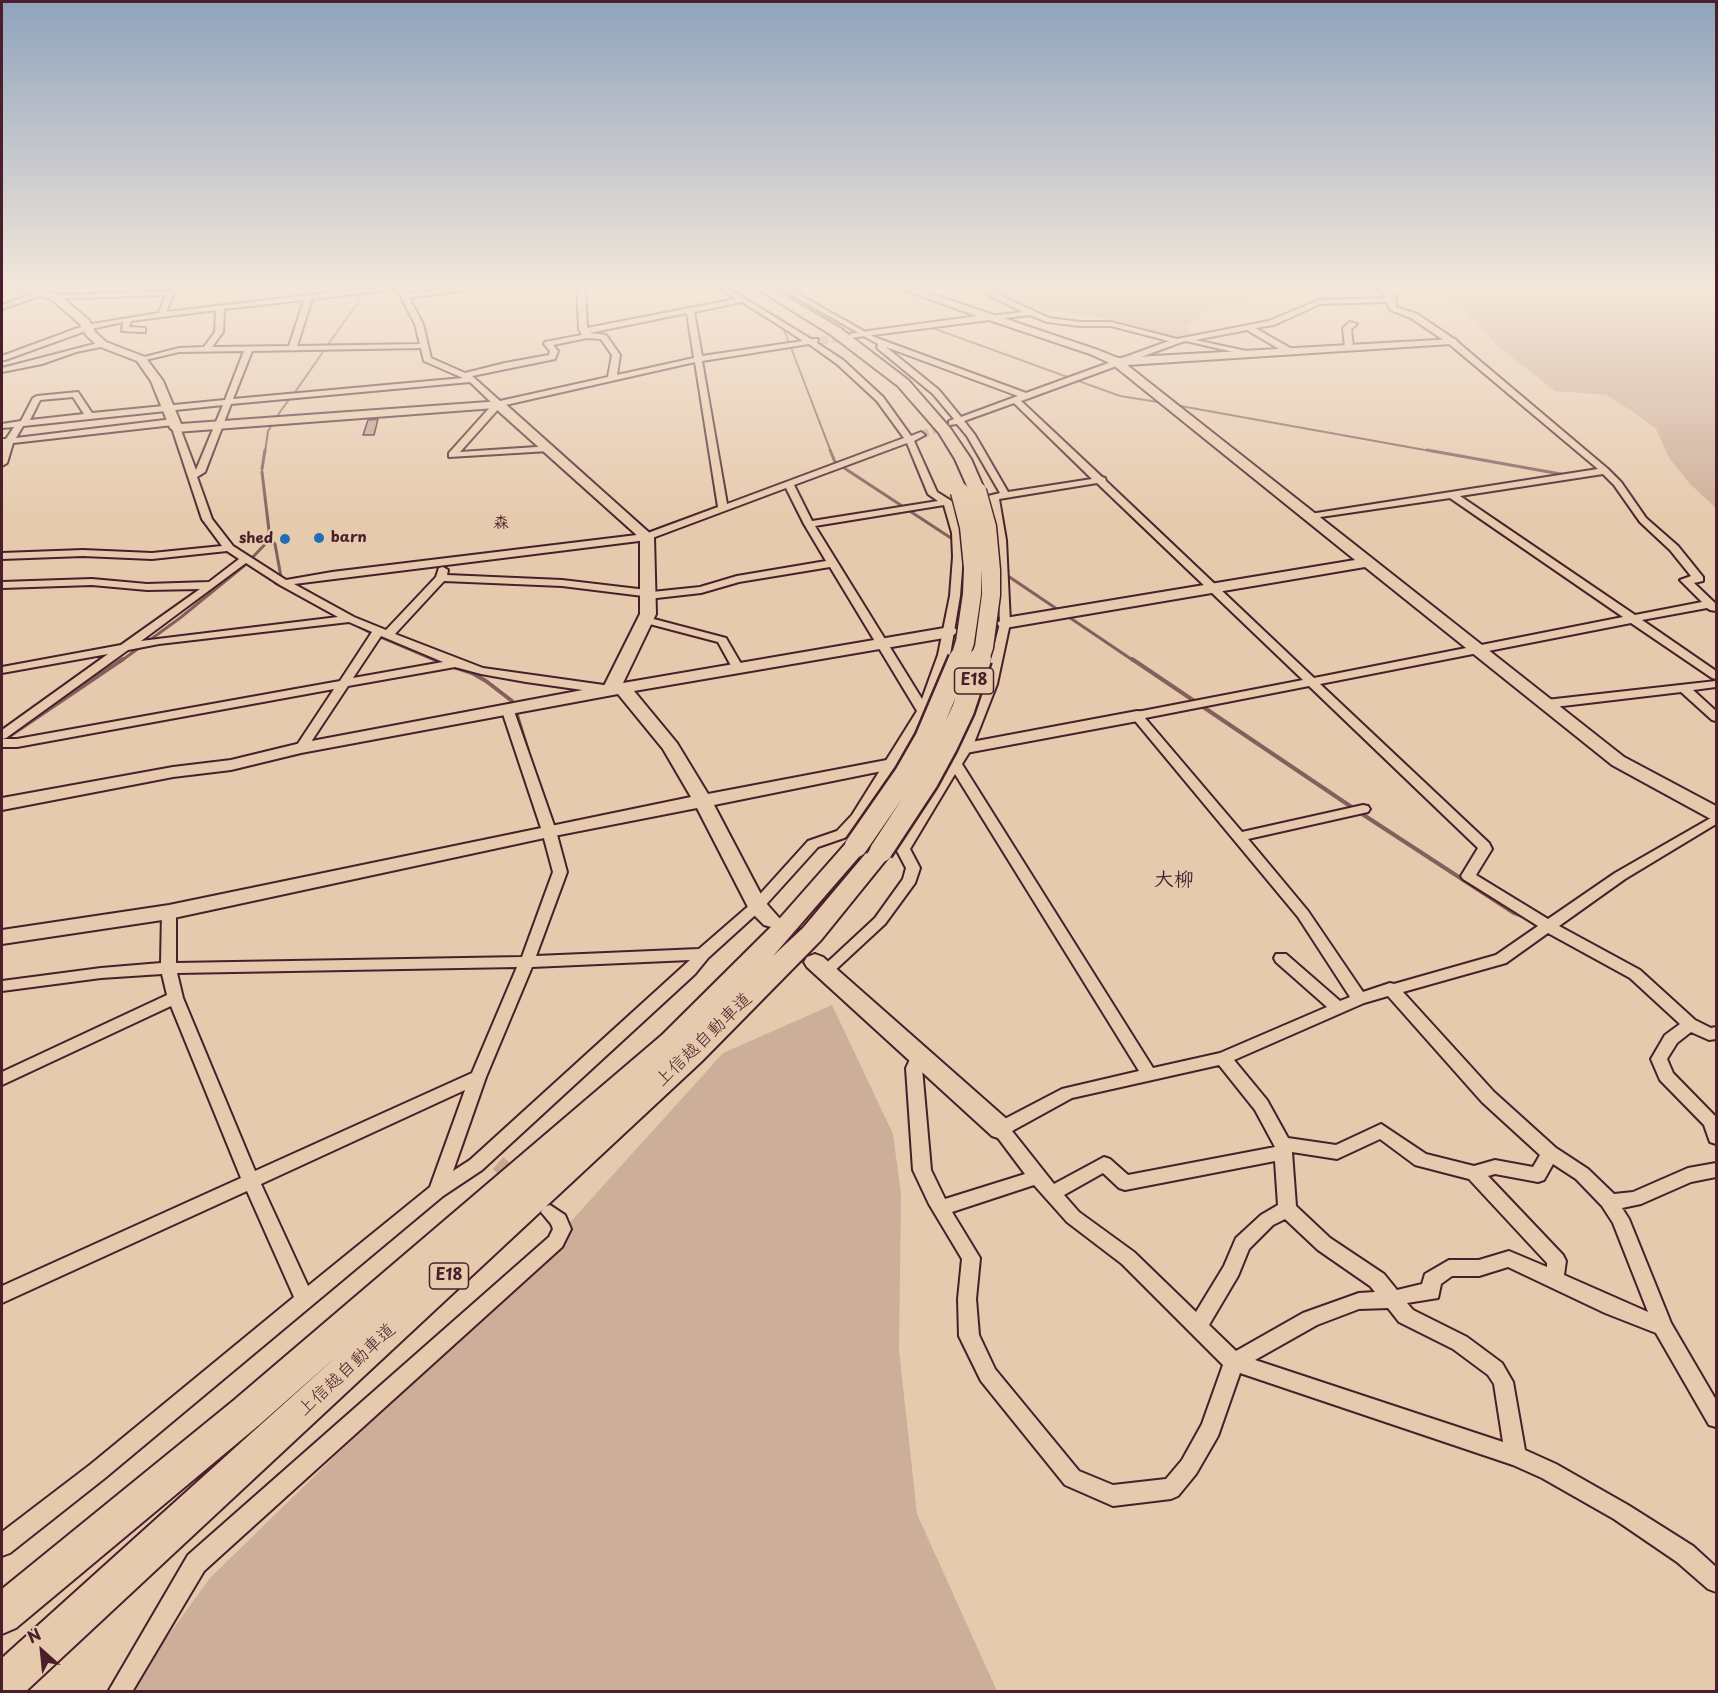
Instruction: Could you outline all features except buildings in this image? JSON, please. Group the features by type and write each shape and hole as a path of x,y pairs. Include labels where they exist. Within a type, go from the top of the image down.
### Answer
{"highway":[{"path":"865,365 877,374 921,420 947,461"},
{"name":"上信越自動車道","path":"2,1614 246,1413 672,1042 868,848 927,781 963,710 984,647 991,595 987,527 966,492 963,459 945,431 903,382 881,365"},
{"name":"上信越自動車道","path":"2,1685 692,1053 812,934 868,848"}],"street":[{"path":"2,370 25,365"},
{"path":"145,365 157,381 193,475 207,519 229,548 284,583 350,619 456,663 481,671 526,679 617,689 671,747 764,913"},
{"path":"193,475 200,472 242,365"},
{"path":"441,365 469,377 647,537 649,606 646,620 617,689"},
{"path":"2,426 167,407 425,385 469,377 505,365"},
{"path":"612,378 614,365"},
{"path":"5,442 174,425 218,425 498,404 671,365"},
{"path":"700,365 723,509"},
{"path":"843,365 880,399 909,439 921,460 933,494 966,492 1005,494 1102,480"},
{"path":"900,365 936,392 1005,494"},
{"path":"940,365 1026,396"},
{"path":"956,421 1108,365"},
{"path":"1001,1129 1068,1093 1222,1058 1390,988 1501,959 1620,876 1714,822 1618,761 1120,365"},
{"path":"1479,365 1618,484 1627,500 1643,519 1674,548 1699,579 1685,580 1713,607"},
{"path":"2,463 5,442 22,424 38,398 75,394 91,417 94,432"},
{"path":"1015,400 1102,480 1484,846 1485,849 1468,876 1549,927 1635,974 1690,1024 1709,1035 1716,1033"},
{"path":"498,404 452,455 549,448"},
{"path":"284,583 647,537 921,435"},
{"path":"1310,517 1605,471"},
{"path":"789,484 808,524 923,711"},
{"path":"808,524 966,492"},
{"path":"966,492 1001,540 1005,623 991,684 966,748 920,818 903,849 913,868 910,880 880,921 820,966 1001,1129 1037,1176 1073,1217 1128,1258 1199,1325 1234,1362 1516,1456 1549,1471 1622,1512 1684,1554 1716,1581"},
{"path":"2,1545 98,1471 437,1191 493,1159 690,970 703,954 764,913 813,844 842,834 849,828 892,764 923,711 935,684 950,632 958,557 957,533 966,492"},
{"path":"1452,495 1716,676"},
{"path":"2,556 83,553 152,556 229,548"},
{"path":"2,735 245,559"},
{"path":"1005,623 1367,561"},
{"path":"301,748 342,684 384,632 441,578 445,562"},
{"path":"441,578 562,582 648,595 701,590 737,579 833,563"},
{"path":"2,585 92,582 147,587 212,585"},
{"path":"966,748 1633,618 1713,607"},
{"path":"2,670 125,646 350,619"},
{"path":"646,620 722,640 738,669"},
{"path":"2,804 173,772 231,765 301,748 617,689 950,632"},
{"path":"2,743 17,743 456,663"},
{"path":"1546,704 1716,684"},
{"path":"1684,688 1716,717"},
{"path":"437,1191 478,1077 527,962 560,872 549,831 508,711"},
{"path":"1137,716 1303,914 1359,999"},
{"path":"2,937 169,912 549,831 892,764"},
{"path":"956,764 1149,1074"},
{"path":"1238,837 1363,809"},
{"path":"169,912 168,968 175,998 251,1181 305,1300"},
{"path":"2,986 101,973 168,968 527,962 703,954"},
{"path":"1281,958 1338,1008"},
{"path":"1390,988 1488,1097 1550,1153 1582,1174 1610,1202 1620,1220 1663,1327 1716,1418"},
{"path":"2,1079 175,998"},
{"path":"1690,1024 1671,1039 1659,1059 1666,1076 1711,1122 1716,1137"},
{"path":"920,1055 914,1068 922,1170 940,1208 971,1258 967,1299 969,1336 988,1374 1072,1478 1113,1496 1171,1489 1189,1467 1211,1429 1234,1362 1310,1319 1359,1301 1395,1299 1416,1292 1431,1292 1432,1280 1449,1268 1479,1268 1509,1259 1612,1307 1663,1327"},
{"path":"1222,1058 1261,1105 1284,1148 1287,1209 1324,1244 1377,1280 1395,1299 1406,1316 1460,1343 1495,1369 1503,1382 1516,1456"},
{"path":"2,1295 478,1077"},
{"path":"1052,1193 1104,1164 1125,1183 1284,1148 1337,1152 1381,1131 1421,1160 1461,1172 1474,1173 1495,1167 1538,1175 1550,1153"},
{"path":"1610,1202 1635,1199 1688,1175 1716,1170"},
{"path":"1474,1173 1557,1261 1554,1279"},
{"path":"940,1208 1037,1176"},
{"path":"1199,1325 1231,1270 1242,1244 1267,1220 1287,1209"},
{"path":"119,1692 196,1563 556,1242 562,1229 559,1220 550,1212"}],"shaded area":[{"path":"1522,365 1716,365 1716,508 1691,485 1669,458 1656,429 1635,413 1606,395 1555,391"},
{"path":"832,1005 893,1134 901,1194 899,1350 917,1514 997,1691 127,1692 210,1578 537,1259 723,1053"}],"waterway":[{"path":"293,395 314,365"},
{"path":"798,365 831,452"},
{"path":"1035,365 1120,396 1164,403"},
{"path":"275,419 290,398"},
{"path":"1175,405 1436,452"},
{"path":"265,452 268,431 273,423"},
{"path":"262,469 265,450"},
{"path":"830,450 835,462 957,542"},
{"path":"1427,450 1566,475"},
{"path":"262,472 270,539"},
{"path":"251,559 270,539"},
{"path":"270,539 275,544 281,577 275,583 369,632 437,661"},
{"path":"121,661 180,618 245,565"},
{"path":"1005,574 1134,661"},
{"path":"2,741 123,659"},
{"path":"434,659 442,663"},
{"path":"1132,659 1356,810 1514,913 1527,918"},
{"path":"451,666 472,673 486,681 512,701 513,706"},
{"path":"516,712 528,751"}],"tunnel":[{"path":"921,435 952,423"},
{"path":"498,1163 517,1180"}],"place":[{"name":"barn","path":"319,538"},
{"name":"shed","path":"285,539"}],"district":[{"name":"森","path":"501,524"},
{"name":"大柳","path":"1174,880"}]}
